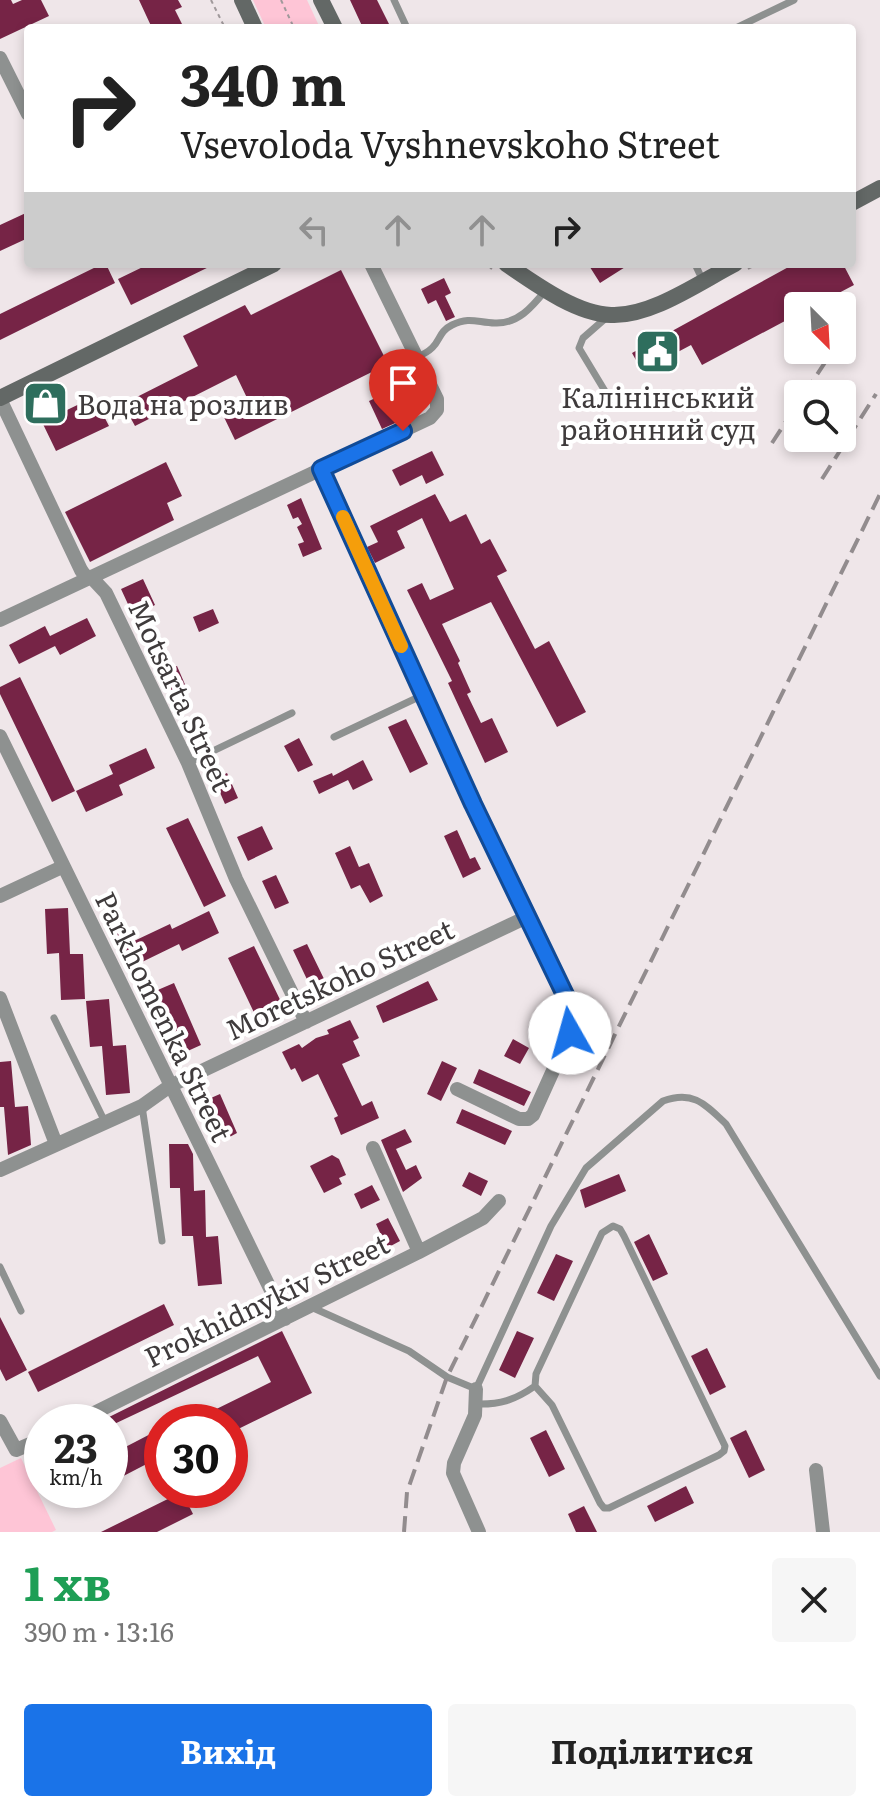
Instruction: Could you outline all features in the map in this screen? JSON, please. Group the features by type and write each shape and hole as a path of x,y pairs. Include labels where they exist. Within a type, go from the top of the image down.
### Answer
{"main road":[{"path":"242,0 253,24"},
{"path":"321,0 333,24"},
{"path":"856,201 880,188"},
{"path":"0,398 266,268"},
{"path":"512,268 545,291 585,309 609,315 635,313 727,268"}],"street":[{"path":"0,58 24,106"},
{"path":"0,620 430,418 437,410 437,399 373,268"},
{"name":"Motsarta Street","path":"0,398 81,570 106,593 188,763 236,879 306,1022"},
{"path":"321,469 423,695 569,1003 570,1033 533,1115 528,1119 519,1119 457,1089"},
{"name":"Parkhomenka Street","path":"0,736 285,1319"},
{"path":"0,896 62,867"},
{"name":"Moretskoho Street","path":"0,1170 142,1106 170,1086 527,917"},
{"path":"0,998 56,1144"},
{"name":"Prokhidnykiv Street","path":"113,1404 419,1252 373,1148"},
{"path":"419,1252 483,1218 499,1201"},
{"path":"476,1396 475,1415 454,1463 453,1473 479,1532"},
{"path":"0,1421 16,1450 24,1447"},
{"path":"816,1470 823,1532"}],"lane":[{"path":"394,0 405,24"},
{"path":"744,24 794,0"},
{"path":"697,268 703,281"},
{"path":"417,358 431,352 444,331 453,324 476,319 496,324 522,317 545,291"},
{"path":"609,315 583,338 579,348 614,406"},
{"path":"334,737 423,695"},
{"path":"188,763 292,713"},
{"path":"54,1018 105,1122"},
{"path":"476,1396 551,1226 586,1168 648,1111 677,1096 694,1098 726,1124 880,1376"},
{"path":"142,1106 162,1241"},
{"path":"613,1226 620,1229 624,1236 725,1446 724,1451 604,1508 552,1405 535,1386 536,1374 602,1233 613,1226"},
{"path":"0,1267 21,1311"},
{"path":"309,1307 409,1351 476,1396 499,1405 518,1398 535,1386"}],"path":[{"path":"211,0 223,24"},
{"path":"281,0 292,24"}],"shaded area":[{"path":"253,0 307,0 318,24 264,24"},
{"path":"21,1458 24,1464 24,1508 45,1508 56,1530 0,1532 0,1468"}],"building":[{"path":"0,0 11,0 13,4 22,0 41,0 49,16 32,24 24,24 24,28 0,39"},
{"path":"139,0 178,0 182,7 175,10 182,24 150,24"},
{"path":"350,0 377,0 389,24 361,24"},
{"path":"24,214 24,240 0,251 0,225"},
{"path":"94,268 108,268 115,283 0,340 0,314"},
{"path":"141,268 207,268 131,305 118,279"},
{"path":"591,268 624,268 600,283"},
{"path":"787,268 845,268 854,285 841,292 784,292 784,321 702,365 691,345 642,371 632,353"},
{"path":"341,270 388,364 235,440 222,413 248,400 236,375 135,426 123,404 198,366 183,336 245,305 251,315"},
{"path":"444,278 451,293 445,296 455,317 446,321 436,300 428,304 421,289"},
{"path":"399,387 413,415 382,429 369,401"},
{"path":"94,397 109,426 56,451 42,422"},
{"path":"432,451 444,475 426,484 422,475 400,486 392,470"},
{"path":"166,462 182,496 167,503 174,520 90,562 65,512"},
{"path":"435,494 450,522 466,514 481,544 490,539 507,571 497,576 535,649 549,641 586,712 557,727 491,602 442,624 460,661 458,663 471,692 467,694 481,723 492,718 508,752 485,763 448,683 452,681 407,590 422,583 430,600 454,589 422,518 397,531 405,548 375,563 367,547 378,542 370,526"},
{"path":"301,498 322,549 303,557 298,544 304,542 297,527 302,524 298,517 293,519 287,505"},
{"path":"143,579 155,605 133,615 121,589"},
{"path":"213,609 219,623 199,632 193,617"},
{"path":"87,618 96,636 60,655 55,646 19,664 9,645 45,626 50,636"},
{"path":"177,666 187,689 174,696 163,672"},
{"path":"20,677 75,791 52,802 0,694 0,687"},
{"path":"406,719 428,764 410,773 388,727"},
{"path":"299,738 313,765 298,772 284,746"},
{"path":"146,748 155,768 119,785 123,795 86,812 76,791 113,774 109,765"},
{"path":"363,760 373,780 353,790 348,780 319,794 313,781 332,773 333,776"},
{"path":"227,773 238,798 225,804 214,779"},
{"path":"188,818 226,896 204,907 166,828"},
{"path":"262,826 273,849 248,861 237,837"},
{"path":"457,830 470,859 475,857 481,869 463,878 444,836"},
{"path":"350,846 359,867 369,863 383,896 370,903 360,885 351,889 335,853"},
{"path":"276,875 289,903 275,909 262,881"},
{"path":"68,908 70,954 83,954 85,999 61,1000 59,953 47,954 45,909"},
{"path":"209,911 219,933 182,951 179,944 142,962 140,958 124,966 105,927 123,918 134,941 170,924 172,929"},
{"path":"307,944 327,985 313,992 293,950"},
{"path":"254,946 285,1010 259,1023 228,958"},
{"path":"428,981 438,1000 383,1023 376,1006"},
{"path":"174,983 201,1045 181,1054 153,992"},
{"path":"109,999 113,1046 126,1045 130,1093 106,1095 102,1046 90,1047 86,1001"},
{"path":"553,1004 559,1017 538,1027 549,1033 542,1046 529,1039 542,1016 539,1010"},
{"path":"350,1020 359,1038 353,1041 360,1056 342,1064 362,1106 372,1101 379,1118 341,1135 334,1118 338,1116 318,1074 302,1082 295,1068 291,1070 282,1052 299,1044 302,1048 316,1038 329,1034 327,1030"},
{"path":"513,1039 529,1048 520,1064 504,1056"},
{"path":"11,1061 15,1107 28,1106 31,1145 8,1155 4,1107 0,1107 0,1062"},
{"path":"442,1061 457,1068 441,1101 427,1094"},
{"path":"479,1069 531,1092 524,1106 473,1083"},
{"path":"220,1094 237,1133 224,1140 204,1101"},
{"path":"462,1109 512,1131 505,1145 456,1123"},
{"path":"405,1129 412,1142 396,1149 406,1170 416,1165 422,1178 403,1192 381,1140"},
{"path":"169,1144 188,1144 193,1154 194,1191 205,1190 206,1237 218,1236 222,1284 198,1286 193,1236 182,1236 180,1188 170,1188"},
{"path":"332,1155 339,1159 346,1175 339,1178 342,1184 324,1193 310,1166"},
{"path":"469,1172 488,1181 481,1196 462,1186"},
{"path":"619,1174 626,1191 585,1208 580,1190"},
{"path":"372,1185 380,1200 361,1209 354,1194"},
{"path":"388,1218 400,1241 387,1248 376,1224"},
{"path":"649,1234 668,1274 653,1281 634,1242"},
{"path":"556,1254 573,1261 554,1301 537,1293"},
{"path":"164,1304 174,1325 38,1392 28,1372"},
{"path":"0,1317 27,1370 6,1381 0,1369"},
{"path":"282,1331 312,1393 248,1424 248,1404 226,1404 271,1382 258,1356 157,1404 144,1404 144,1410 128,1417 128,1408"},
{"path":"517,1331 534,1338 515,1378 499,1370"},
{"path":"707,1348 726,1387 710,1395 691,1356"},
{"path":"546,1430 565,1469 549,1477 530,1438"},
{"path":"746,1430 765,1470 749,1478 730,1438"},
{"path":"144,1437 144,1465 128,1474 128,1446"},
{"path":"686,1486 694,1503 655,1522 647,1506"},
{"path":"584,1506 597,1532 576,1532 568,1514"},
{"path":"150,1508 190,1508 193,1514 157,1532 101,1532"}],"railway":[{"path":"813,380 824,364"},
{"path":"822,479 876,394"},
{"path":"772,443 784,425"},
{"path":"404,1532 407,1492 447,1377 880,494"}],"slow traffic":[{"path":"343,517 401,646"}],"place":[{"name":"Калінінський районний суд","path":"658,351"},
{"name":"Вода на розлив","path":"46,403"}],"route":[{"path":"403,431 321,469 473,804 569,1003 570,1033"}]}
